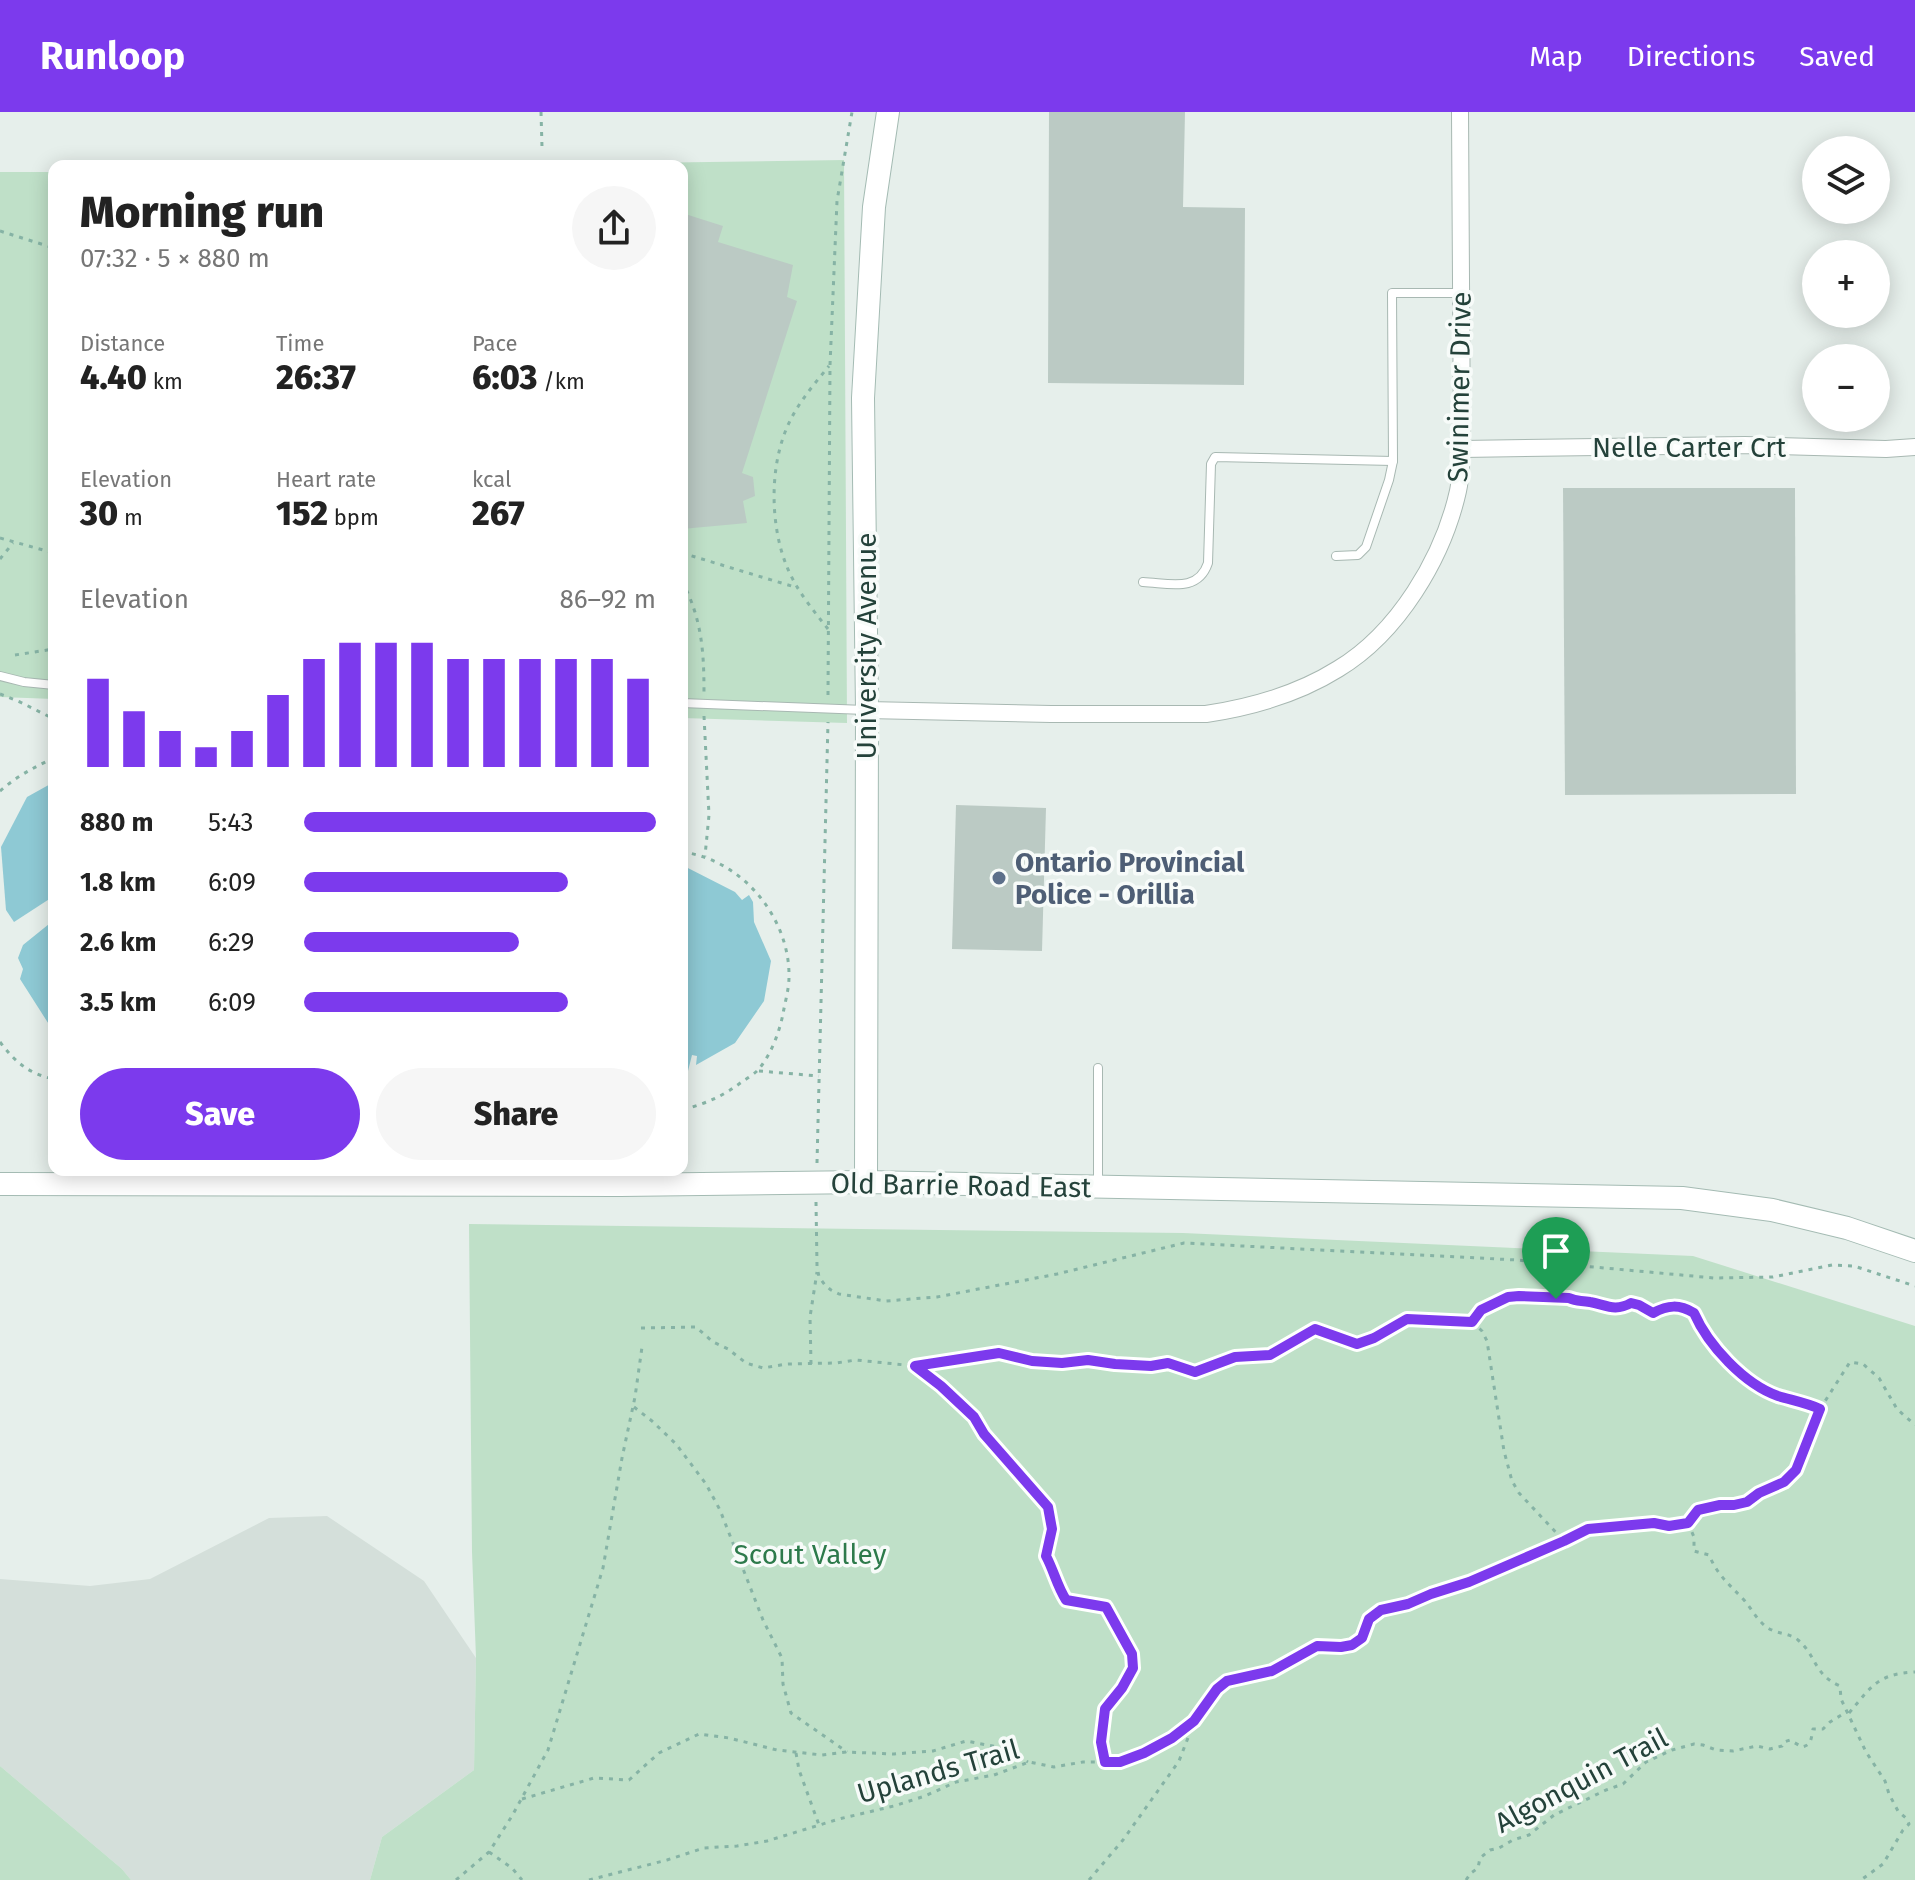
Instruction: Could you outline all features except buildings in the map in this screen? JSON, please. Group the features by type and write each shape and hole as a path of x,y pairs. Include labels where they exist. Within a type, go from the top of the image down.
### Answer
{"main road":[{"name":"University Avenue","path":"866,1182 867,710 863,398 873,220 888,112"},
{"name":"Old Barrie Road East","path":"0,1184 620,1185 866,1182 1682,1198 1772,1210 1847,1228 1915,1251"}],"street":[{"name":"Swinimer Drive","path":"867,710 1206,714 1269,701 1312,684 1365,650 1414,593 1434,559 1449,525 1459,488 1462,449 1460,112"},
{"name":"Nelle Carter Crt","path":"1462,449 1745,445 1915,447"}],"lane":[{"path":"1336,556 1358,555 1366,547 1389,480 1393,461 1392,293 1460,293"},
{"path":"1143,582 1193,583 1206,570 1211,464 1215,457 1393,461"},
{"path":"0,676 48,684"},
{"path":"688,703 867,710"},
{"path":"1098,1068 1098,1187"}],"path":[{"path":"541,112 542,147"},
{"path":"816,1165 828,709 830,365 837,201 852,112"},
{"path":"0,231 48,246"},
{"path":"828,629 805,600 788,570 780,547 774,488 782,440 792,417 830,365"},
{"path":"0,538 48,551"},
{"path":"0,559 14,542"},
{"path":"688,555 798,588"},
{"path":"15,655 48,650"},
{"path":"0,694 48,716"},
{"path":"0,791 11,781 48,761"},
{"path":"688,853 718,861 759,896 777,922 789,976 774,1043 757,1070 725,1095 688,1108"},
{"path":"0,1042 14,1060 28,1071 48,1077"},
{"path":"757,1070 819,1076"},
{"path":"815,1219 819,1277 825,1285 839,1294 886,1301 937,1297 1057,1274 1184,1243 1517,1260 1714,1278 1773,1277 1844,1265 1915,1286"},
{"path":"811,1364 810,1317 818,1270"},
{"path":"1472,1322 1481,1310 1508,1297 1569,1298 1613,1309 1631,1303 1653,1313 1666,1306 1677,1306 1694,1313 1708,1338 1737,1370 1774,1395 1820,1409"},
{"path":"641,1328 696,1327 746,1363 763,1368 856,1360 915,1366 999,1353 1032,1361 1062,1363 1088,1360 1139,1365 1168,1363 1195,1372 1235,1357 1270,1355 1315,1329 1357,1344 1407,1319 1472,1322 1487,1341 1504,1451 1512,1481 1519,1493 1564,1541"},
{"path":"456,1880 489,1852 548,1750 603,1568 642,1347"},
{"name":"Uplands Trail","path":"589,1880 704,1848 767,1841 894,1806 956,1782 994,1775 1029,1762 1054,1767 1083,1762 1120,1762 1144,1753 1172,1738 1194,1721 1217,1689 1227,1681 1272,1671 1317,1646 1352,1645 1362,1638 1369,1619 1381,1610 1408,1604 1469,1582 1588,1529 1688,1523 1698,1510 1747,1502 1784,1482 1796,1470 1820,1409 1850,1362 1863,1364 1879,1378 1897,1409 1915,1425"},
{"path":"915,1366 974,1417 984,1434 1048,1507 1052,1529 1046,1556 1058,1587 1066,1600 1106,1607 1132,1654 1133,1668 1105,1709 1101,1742 1105,1762"},
{"path":"633,1407 676,1444 706,1484 720,1510 763,1620 782,1658 783,1684 791,1713 847,1752"},
{"path":"1688,1523 1694,1537 1694,1551 1709,1555 1716,1571 1764,1625 1798,1640 1819,1672 1840,1686 1841,1699 1866,1752 1885,1781 1898,1811 1907,1819 1909,1824 1883,1864 1861,1880"},
{"path":"1848,1712 1877,1681 1896,1673 1915,1672"},
{"name":"Algonquin Trail","path":"1466,1880 1478,1868 1480,1858 1490,1850 1529,1835 1554,1815 1623,1784 1646,1762 1672,1750 1694,1744 1716,1750 1733,1751 1757,1746 1770,1749 1790,1740 1802,1747 1807,1746 1813,1729 1823,1729 1848,1712"},
{"path":"1089,1880 1123,1840 1179,1761 1194,1721"},
{"path":"522,1799 594,1778 629,1780 659,1753 699,1734 777,1750 822,1755 933,1751 966,1741 998,1747 1029,1762"},
{"path":"795,1752 819,1825"},
{"path":"489,1852 512,1868 522,1880"}],"shaded area":[{"path":"327,1516 424,1581 476,1658 474,1770 382,1837 370,1880 131,1880 0,1766 0,1579 90,1586 150,1579 269,1518"}],"green space":[{"path":"844,160 847,723 688,718 688,162"},
{"path":"0,172 48,172 48,699 0,697"},
{"name":"Scout Valley","path":"469,1224 1183,1233 1693,1256 1915,1326 1915,1880 370,1880 382,1837 474,1770 476,1658"},
{"path":"0,1766 122,1869 131,1880 0,1880"}],"water":[{"path":"48,785 48,900 14,922 6,910 1,847 27,797"},
{"path":"688,868 735,892 742,900 749,895 753,902 754,922 771,961 764,1001 735,1043 696,1065 697,1056 692,1055 688,1071"},
{"path":"48,925 48,1023 20,979 23,969 18,958 23,945"}],"place":[{"name":"Ontario Provincial Police - Orillia","path":"999,878"}],"route":[{"path":"1545,1296 1556,1299 1569,1298 1613,1309 1631,1303 1653,1313 1666,1306 1677,1306 1694,1313 1703,1332 1737,1370 1774,1395 1820,1409 1796,1470 1784,1482 1747,1502 1698,1510 1688,1523 1588,1529 1469,1582 1408,1604 1381,1610 1369,1619 1362,1638 1352,1645 1317,1646 1272,1671 1227,1681 1206,1702 1194,1721 1172,1738 1120,1762 1105,1762 1101,1742 1105,1709 1133,1668 1132,1654 1106,1607 1066,1600 1058,1587 1046,1556 1052,1529 1048,1507 984,1434 974,1417 915,1366 999,1353 1032,1361 1062,1363 1088,1360 1151,1366 1168,1363 1195,1372 1235,1357 1270,1355 1315,1329 1357,1344 1407,1319 1472,1322 1481,1310 1508,1297 1545,1296"}]}
